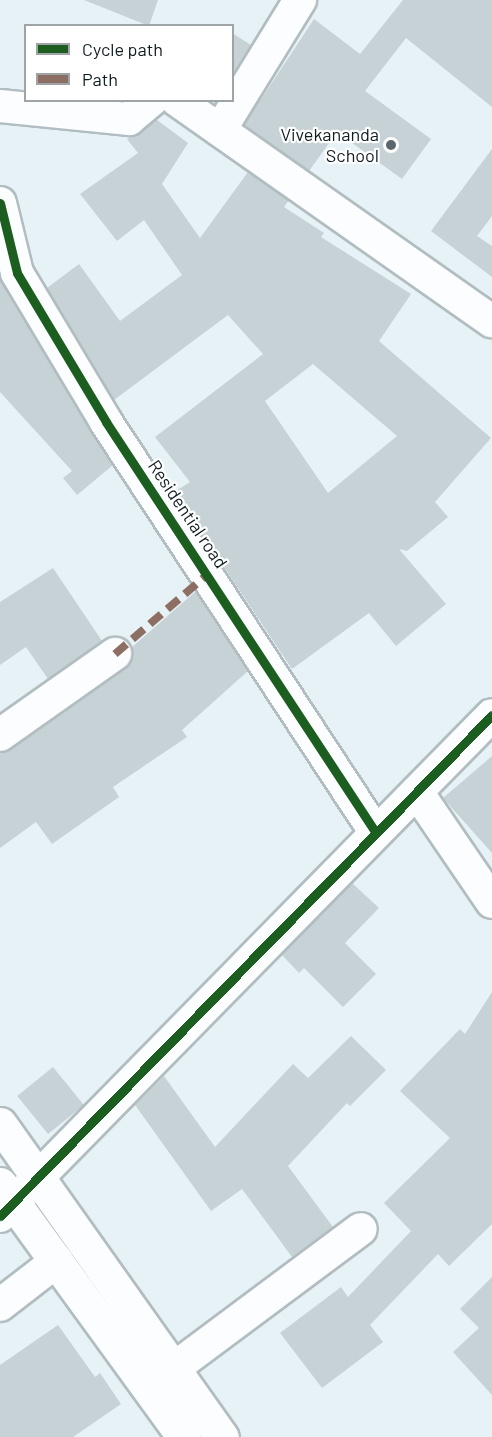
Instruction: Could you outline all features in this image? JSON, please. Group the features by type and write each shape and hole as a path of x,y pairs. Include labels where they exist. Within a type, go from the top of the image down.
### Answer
{"street":[{"path":"220,130 300,0"},
{"path":"0,106 129,119 150,102"},
{"path":"180,102 492,321"},
{"name":"Residential road","path":"0,203 17,273 82,382 375,831"},
{"path":"0,735 115,654"},
{"path":"184,1437 57,1261 5,1201 38,1175 492,715"},
{"path":"417,792 492,902"},
{"path":"0,1124 222,1437"},
{"path":"173,1369 361,1229"},
{"path":"0,1305 57,1261"}],"building":[{"path":"84,0 158,0 150,24 144,24"},
{"path":"403,0 492,0 492,107 406,38 365,91 431,139 402,179 337,132 309,171 244,125 314,19 360,54"},
{"path":"234,34 251,45 234,72"},
{"path":"157,120 188,143 162,184 200,238 248,172 289,200 284,207 324,233 321,237 411,294 379,341 491,438 435,502 448,517 407,551 399,549 446,604 396,646 369,613 292,669 174,492 190,482 155,437 263,354 228,315 114,400 47,288 79,264 120,321 182,275 144,220 117,241 80,194 138,153 127,139","holes":["313,364 397,436 328,493 265,401"]},
{"path":"492,149 492,216 477,236 492,246 492,277 431,231"},
{"path":"0,279 113,465 77,495 63,478 72,471 0,392"},
{"path":"53,568 102,641 48,679 26,647 0,665 0,602"},
{"path":"196,591 248,671 182,730 187,737 113,787 119,797 52,844 36,822 0,848 0,754 125,669 132,661 131,648"},
{"path":"492,756 492,853 443,798"},
{"path":"352,883 379,908 345,943 376,974 343,1007 304,968 299,973 282,955"},
{"path":"492,992 492,1224 449,1266 438,1254 370,1325 383,1342 322,1388 280,1333 341,1287 348,1297 411,1231 384,1203 450,1138 400,1091 460,1029 465,1034"},
{"path":"351,1036 386,1070 350,1106 347,1103 288,1166 333,1227 292,1257 242,1189 211,1211 135,1105 164,1076 215,1147 293,1064 308,1078"},
{"path":"53,1067 84,1105 48,1134 17,1096"},
{"path":"492,1277 492,1395 453,1352 479,1328 460,1309"},
{"path":"58,1325 95,1377 100,1373 121,1404 73,1437 0,1437 0,1365"}],"marked path":[{"path":"115,654 208,574"}],"cycle path":[{"path":"0,203 17,273 106,422 375,831"},
{"path":"0,1216 492,715"}],"place":[{"name":"Vivekananda School","path":"391,145"}]}
